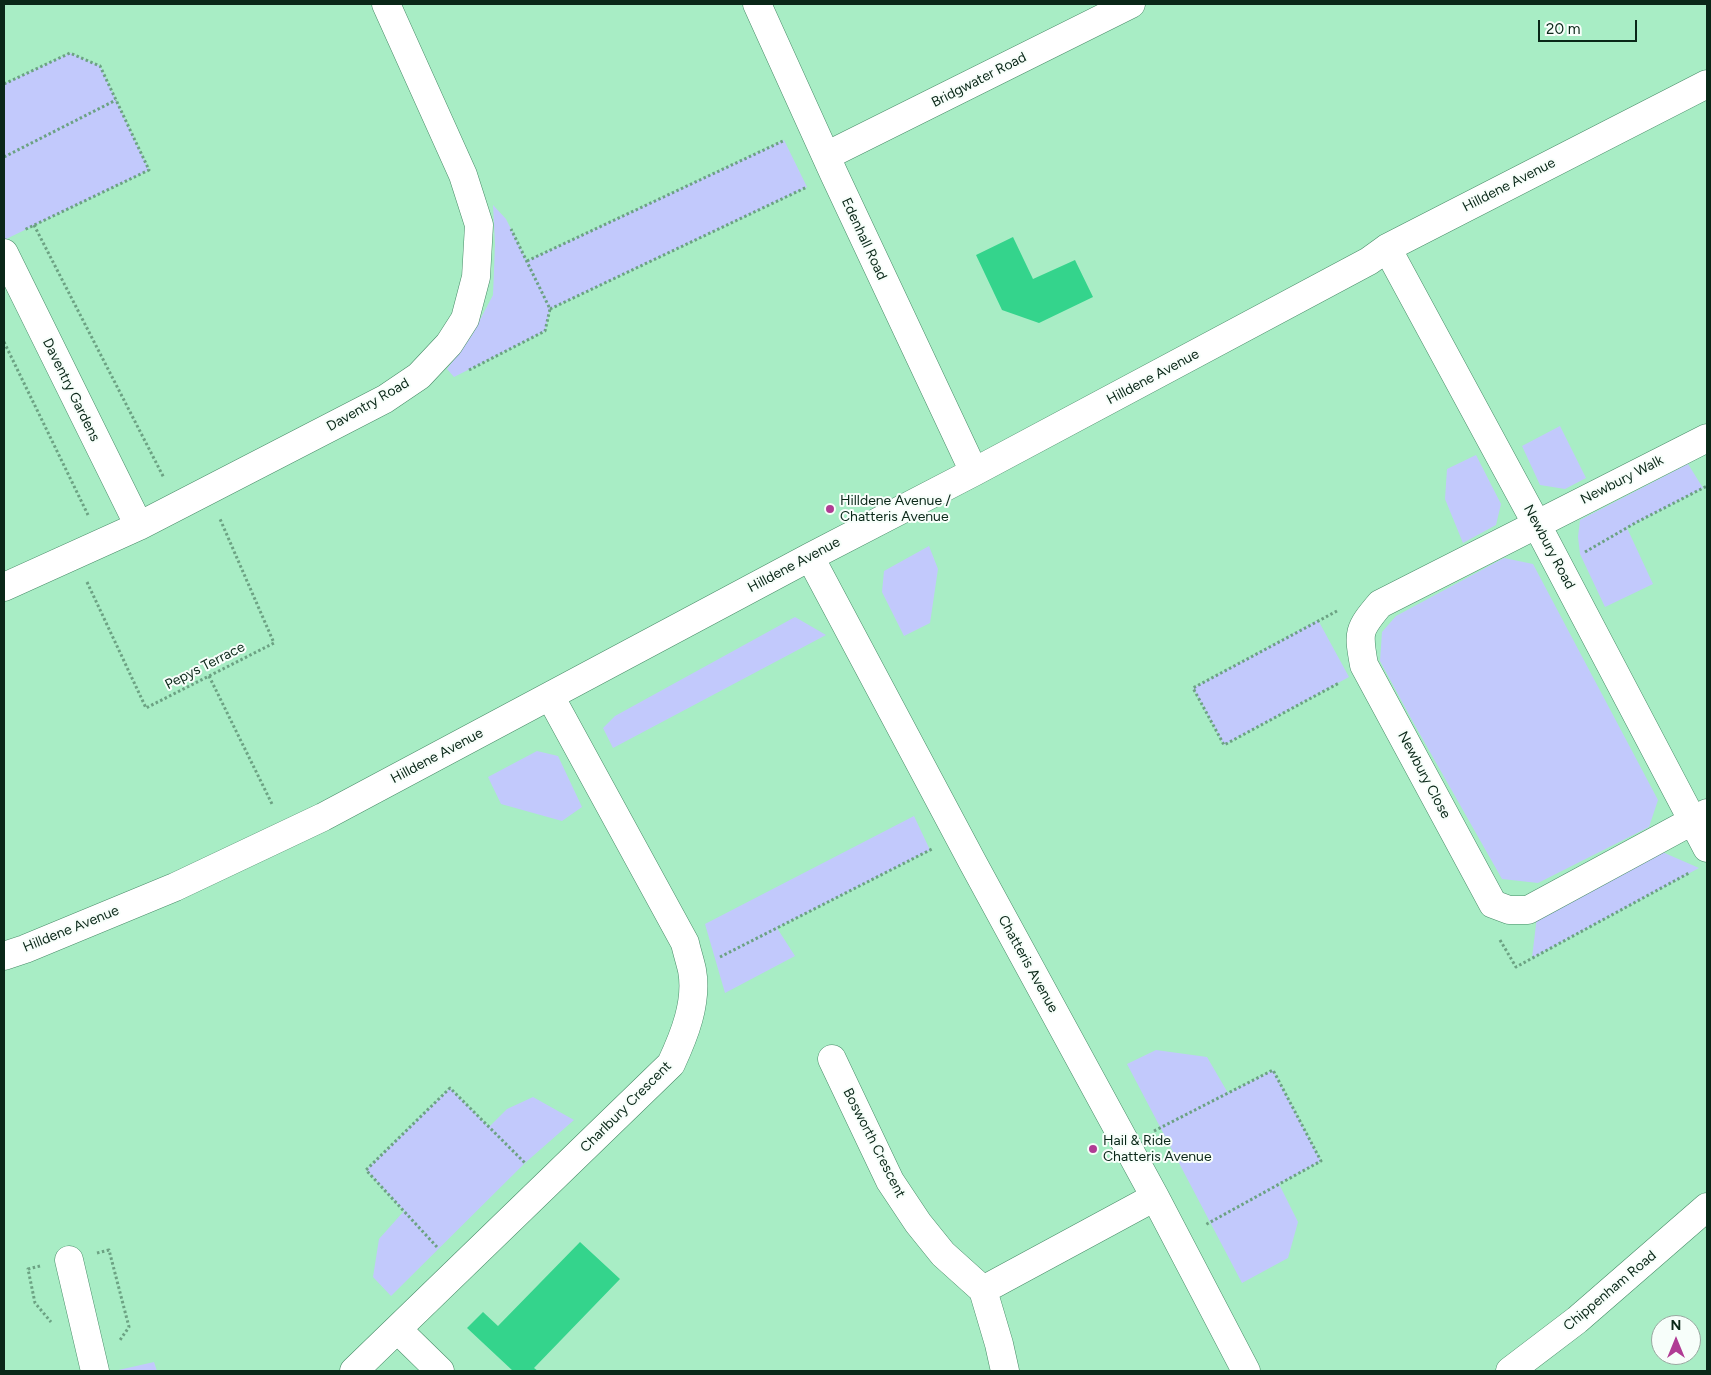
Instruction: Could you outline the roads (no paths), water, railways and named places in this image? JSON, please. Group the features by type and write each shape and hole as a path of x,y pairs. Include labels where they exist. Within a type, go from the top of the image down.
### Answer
{"street":[{"name":"Daventry Road","path":"4,588 139,526 385,399 419,376 449,344 465,319 476,277 479,225 463,175 386,4"},
{"name":"Edenhall Road","path":"757,4 974,472"},
{"name":"Bridgwater Road","path":"830,165 1130,4"},
{"name":"Hilldene Avenue","path":"4,956 175,887 323,817 810,556 974,472 1369,261 1387,248 1707,84"},
{"name":"Daventry Gardens","path":"11,242 139,526"},
{"name":"Newbury Road","path":"1387,248 1558,566 1700,817 1707,848"},
{"name":"Newbury Walk","path":"1536,523 1707,438"},
{"name":"Newbury Close","path":"1536,523 1380,604 1363,624 1360,642 1364,665 1494,904 1509,910 1528,910 1700,817"},
{"name":"Chatteris Avenue","path":"810,556 958,835 1155,1197 1246,1371"},
{"name":"Charlbury Crescent","path":"354,1371 671,1064 684,1036 692,1000 692,971 685,943 550,696"},
{"name":"Bosworth Crescent","path":"832,1059 890,1182 918,1223 943,1254 983,1290"},
{"path":"1005,1371 983,1290 1155,1197"},
{"name":"Chippenham Road","path":"1510,1371 1577,1320 1707,1207"},
{"path":"69,1260 95,1371"},
{"path":"398,1330 440,1371"}],"place":[{"name":"Hilldene Avenue / Chatteris Avenue","path":"830,509"},
{"name":"Hail & Ride Chatteris Avenue","path":"1093,1149"}]}
